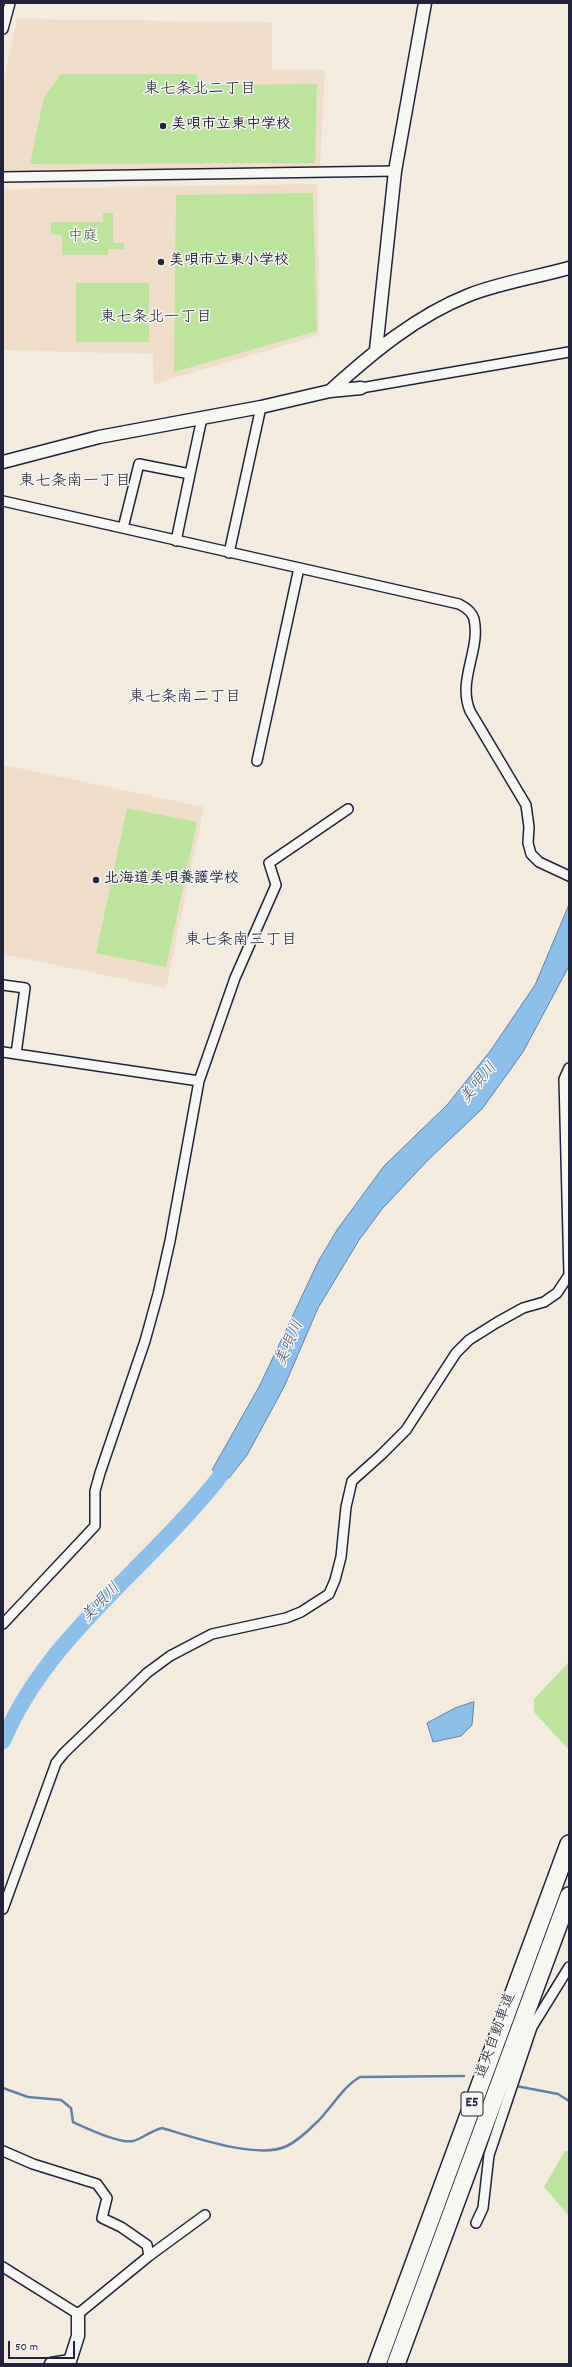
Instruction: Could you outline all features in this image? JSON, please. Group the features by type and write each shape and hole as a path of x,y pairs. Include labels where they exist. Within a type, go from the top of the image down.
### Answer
{"highway":[{"name":"道央自動車道","path":"377,2364 569,1844"},
{"name":"道央自動車道","path":"396,2364 569,1896"}],"street":[{"path":"3,29 10,3"},
{"path":"376,350 395,171 425,3"},
{"path":"3,177 395,171"},
{"path":"330,391 376,350 437,310 470,294 569,268"},
{"path":"3,462 99,437 261,407 330,391 361,388 569,352"},
{"path":"230,553 261,407"},
{"path":"176,541 202,418"},
{"path":"123,528 139,464 190,474"},
{"path":"3,501 459,604 468,609 474,618 474,641 465,680 465,701 526,805 529,822 528,843 531,854 539,862 569,876"},
{"path":"257,761 299,568"},
{"path":"3,1624 94,1526 95,1491 145,1341 158,1294 170,1241 199,1081 235,978 276,885 269,863 348,809"},
{"path":"3,985 25,988 16,1054"},
{"path":"3,1052 199,1081"},
{"path":"3,1909 56,1763 64,1753 147,1674 170,1656 212,1634 286,1618 308,1608 329,1594 335,1580 341,1556 346,1507 352,1481 406,1430 456,1353 469,1340 523,1308 544,1302 557,1293 569,1275 564,1079 569,1068"},
{"path":"476,2223 483,2208 490,2155 532,2027 569,1968"},
{"path":"3,2151 33,2164 97,2184 107,2198 102,2218 121,2227 147,2245 149,2256"},
{"path":"78,2314 149,2256 205,2215"},
{"path":"3,2267 78,2314"},
{"path":"51,2364 70,2361 78,2336 78,2314"}],"shaded area":[{"name":"美唄市立東中学校","path":"17,19 272,22 272,69 325,70 320,168 3,172 3,84"},
{"name":"美唄市立東小学校","path":"317,184 319,335 154,384 153,354 3,350 3,189"},
{"name":"北海道美唄養護学校","path":"3,765 204,807 166,988 3,954"}],"green space":[{"path":"61,74 197,74 197,85 317,84 315,163 30,164 44,97"},
{"path":"313,193 317,331 174,372 176,195"},
{"name":"中庭","path":"103,213 113,213 113,243 124,243 124,249 108,249 108,255 62,255 62,235 51,234 51,222 103,222"},
{"path":"76,283 149,283 149,342 76,342"},
{"path":"127,808 197,822 166,967 96,953"},
{"path":"569,1662 569,1750 534,1712 534,1699"},
{"path":"565,2151 569,2151 569,2216 544,2187"}],"water":[{"path":"569,905 569,966 523,1052 482,1109 429,1159 382,1209 359,1240 318,1308 284,1387 247,1455 229,1478 212,1470 260,1385 319,1260 337,1230 384,1166 447,1105 491,1050 535,985"},
{"path":"474,1702 472,1725 461,1736 433,1742 427,1723 455,1708"}],"waterway":[{"name":"美唄川","path":"3,1741 18,1710 36,1681 57,1653 103,1601 183,1520 213,1485 233,1458"},
{"path":"3,2088 28,2097 61,2100 71,2108 73,2122 111,2138 133,2141 162,2128 225,2146 243,2149 275,2150 287,2146 310,2129 342,2092 360,2077 464,2076"},
{"path":"516,2086 558,2094 569,2101"}],"place":[{"name":"美唄市立東中学校","path":"163,126"},
{"name":"美唄市立東小学校","path":"161,262"},
{"name":"北海道美唄養護学校","path":"96,880"}],"district":[{"name":"東七条北二丁目","path":"200,91"},
{"name":"東七条北一丁目","path":"156,319"},
{"name":"東七条南一丁目","path":"75,483"},
{"name":"東七条南二丁目","path":"185,699"},
{"name":"東七条南三丁目","path":"241,942"}]}
